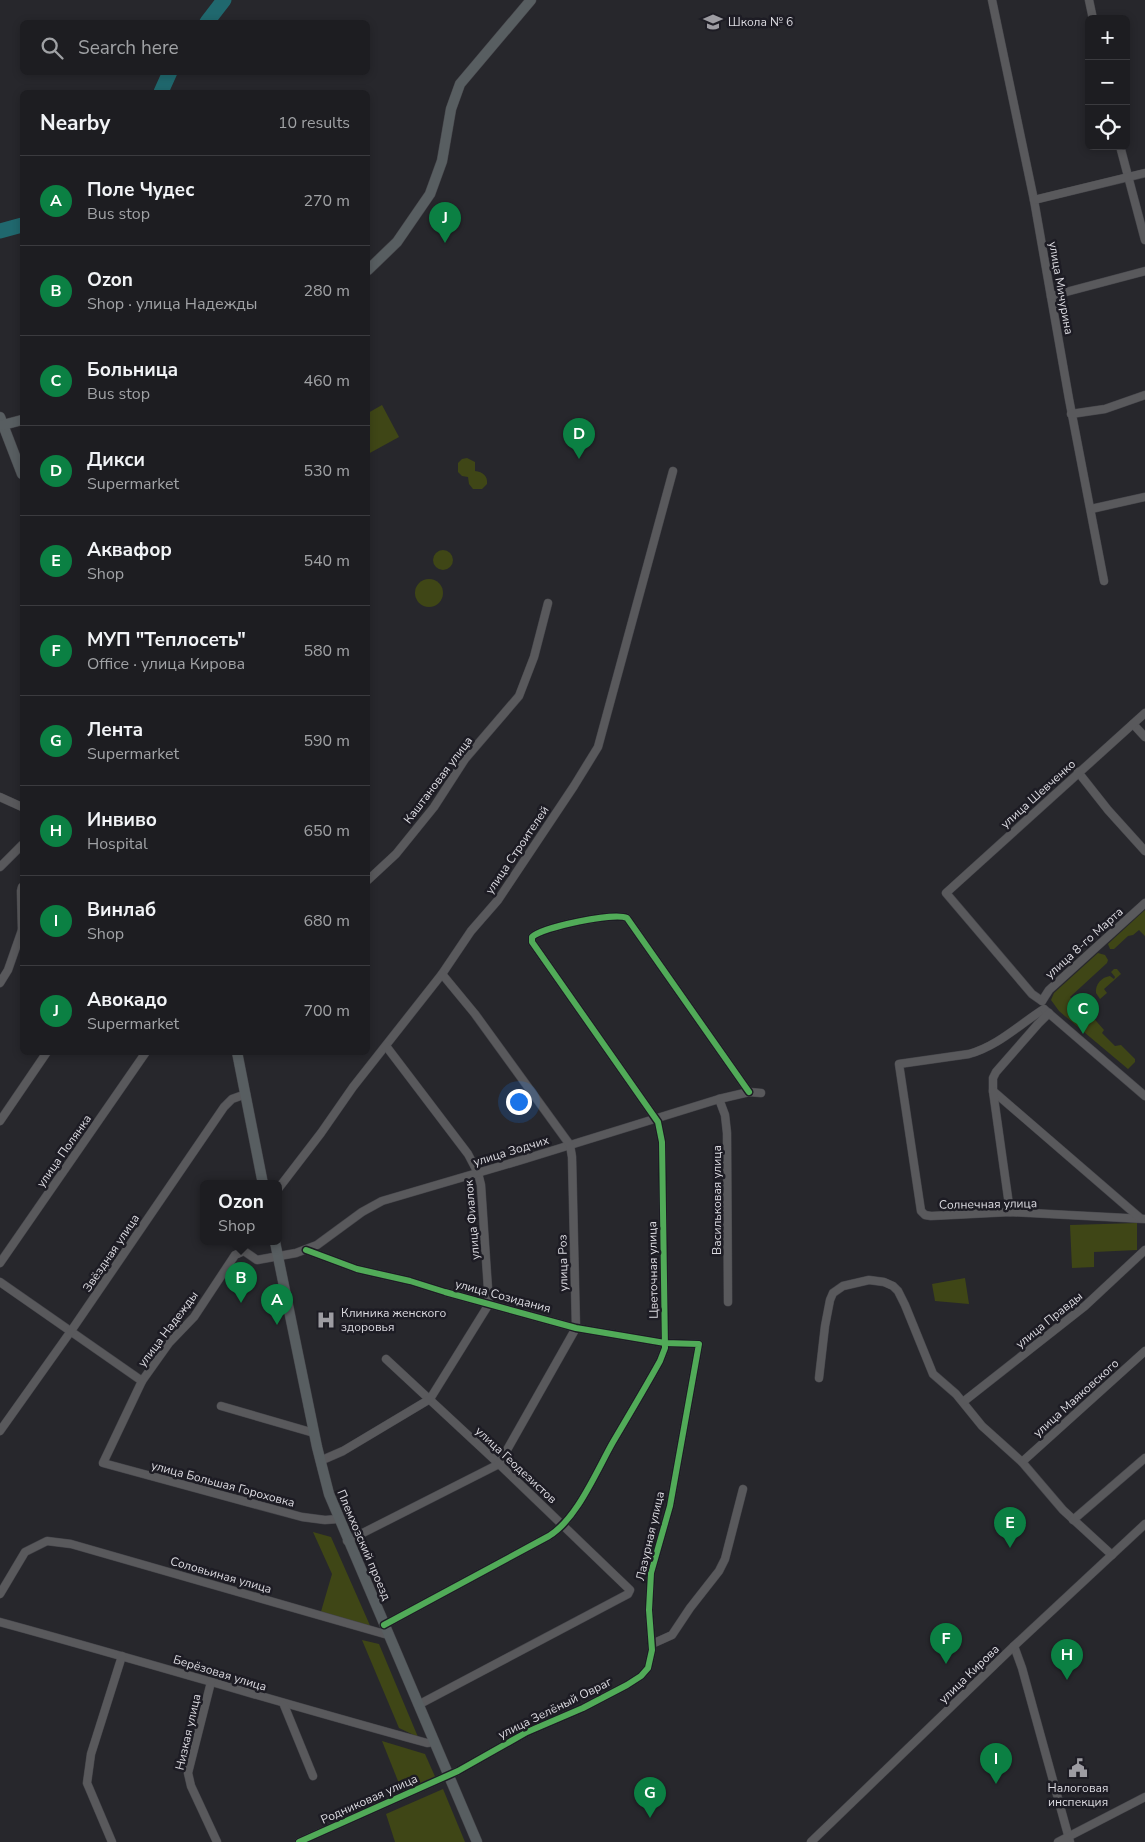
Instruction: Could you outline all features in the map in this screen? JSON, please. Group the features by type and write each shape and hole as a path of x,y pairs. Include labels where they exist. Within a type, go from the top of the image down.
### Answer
{"main road":[{"path":"370,268 397,242 430,194 442,162 451,109 460,84 531,0"},
{"path":"20,420 1,423 20,469"},
{"path":"238,1055 262,1180"},
{"name":"Племхозский проезд","path":"276,1245 326,1486 347,1541 478,1842"}],"street":[{"name":"улица Мичурина","path":"992,0 1034,200 1071,414 1104,581"},
{"path":"1089,0 1092,15"},
{"path":"1121,150 1145,240"},
{"path":"1034,200 1145,173"},
{"path":"1051,296 1145,271"},
{"path":"1071,414 1105,409 1145,395"},
{"name":"улица Строителей","path":"282,1184 410,1012 442,974 471,931 493,906 518,871 598,746 673,471"},
{"path":"1090,509 1145,497"},
{"name":"Каштановая улица","path":"370,878 396,854 434,807 465,758 519,696 534,657 548,603"},
{"name":"улица Шевченко","path":"1045,1008 946,893 1145,713"},
{"path":"1133,724 1145,737"},
{"path":"1078,772 1108,810 1145,851"},
{"path":"0,797 20,805"},
{"path":"0,867 20,847"},
{"name":"улица 8-го Марта","path":"1045,1008 1049,990 1145,903"},
{"name":"Цветочная улица","path":"386,1630 549,1536 564,1525 580,1501 660,1361 665,1343 662,1142 656,1118 531,939 535,934 568,924 620,916 627,918 749,1092"},
{"path":"0,983 8,970 20,937"},
{"path":"442,974 475,1014 570,1145"},
{"path":"1010,1212 993,1091 993,1078 996,1072 1038,1024 1045,1008 1145,1096"},
{"name":"Солнечная улица","path":"1045,1008 994,1044 981,1050 963,1055 899,1064 919,1205 923,1214 931,1216 1010,1212 1142,1219"},
{"name":"улица Фиалок","path":"386,1046 468,1154 478,1173 484,1212 489,1304"},
{"path":"0,1121 45,1055"},
{"name":"улица Полянка","path":"0,1263 144,1055"},
{"path":"993,1091 1142,1219"},
{"name":"улица Зодчих","path":"278,1257 306,1250 322,1243 378,1202 719,1098 749,1092 761,1093"},
{"name":"Звёздная улица","path":"0,1431 71,1331 224,1107 232,1099 246,1094"},
{"name":"Васильковая улица","path":"719,1098 725,1116 727,1134 728,1302"},
{"name":"улица Роз","path":"570,1145 572,1153 576,1328"},
{"name":"улица Надежды","path":"103,1463 142,1381 169,1343 194,1317 235,1255 244,1250 257,1260 278,1257"},
{"name":"улица Созидания","path":"306,1250 357,1269 402,1279 576,1328 665,1343 699,1344"},
{"name":"улица Правды","path":"963,1402 1085,1306 1145,1250"},
{"path":"819,1378 830,1300 833,1293 847,1285 869,1280 889,1284 898,1291 906,1305 933,1374 956,1394 982,1426 1022,1462 1048,1494 1073,1520 1112,1556"},
{"path":"0,1282 142,1381"},
{"path":"320,1461 343,1451 430,1399 489,1304"},
{"path":"347,1541 499,1464 576,1328"},
{"name":"Лазурная улица","path":"652,1644 649,1610 651,1573 668,1515 699,1344"},
{"name":"улица Маяковского","path":"1022,1462 1145,1350"},
{"name":"улица Геодезистов","path":"386,1359 629,1588"},
{"path":"221,1406 314,1433"},
{"path":"1073,1520 1145,1458"},
{"name":"улица Большая Гороховка","path":"103,1463 302,1517 325,1520 338,1519"},
{"path":"652,1644 672,1635 719,1571 725,1559 743,1489"},
{"name":"улица Кирова","path":"811,1842 1014,1646 1145,1524"},
{"name":"Соловьиная улица","path":"0,1594 25,1552 47,1541 71,1544 386,1630"},
{"name":"Лазурная улица","path":"418,1705 628,1594 629,1588"},
{"name":"Берёзовая улица","path":"0,1622 284,1704 427,1743 435,1742"},
{"name":"улица Зелёный Овраг","path":"449,1776 527,1732 583,1708 632,1682 649,1665 652,1644"},
{"path":"1014,1646 1024,1675 1069,1839"},
{"path":"112,1842 87,1783 91,1754 122,1656"},
{"name":"Низкая улица","path":"211,1682 188,1772 191,1786 216,1842"},
{"path":"284,1704 313,1776"},
{"name":"Родниковая улица","path":"299,1842 449,1776"},
{"path":"1058,1842 1069,1839 1145,1797"}],"green space":[{"path":"382,405 399,437 370,453 370,412"},
{"path":"467,458 475,462 475,471 483,473 486,477 487,484 482,489 473,489 469,484 468,477 462,476 458,472 458,463 462,459"},
{"path":"443,550 450,553 453,560 450,567 443,570 436,567 433,560 436,553"},
{"path":"429,579 439,583 443,593 439,603 429,607 419,603 415,593 419,583"},
{"path":"1145,910 1145,936 1139,930 1133,935 1128,936 1114,949 1110,949 1108,944"},
{"path":"1098,953 1105,955 1108,960 1107,963 1070,997 1083,1011 1095,1001 1098,1005 1090,1014 1104,1030 1102,1033 1115,1046 1121,1045 1135,1059 1135,1062 1128,1069 1059,1011 1051,1000 1054,993"},
{"path":"1117,969 1121,974 1104,989 1107,993 1100,999 1096,993 1098,984 1102,979 1110,976 1114,979 1115,977 1111,972"},
{"path":"1137,1223 1137,1250 1094,1252 1094,1267 1072,1268 1070,1225"},
{"path":"965,1278 969,1304 935,1301 932,1284"},
{"path":"313,1532 331,1537 372,1630 320,1615 332,1574"},
{"path":"362,1640 379,1644 418,1737 399,1728"},
{"path":"382,1741 425,1754 437,1781 404,1796"},
{"path":"443,1789 465,1842 395,1842 386,1814"}],"waterway":[{"path":"209,20 224,0"},
{"path":"162,90 169,75"},
{"path":"0,231 20,226"}],"cycle path":[{"path":"384,1625 549,1536 559,1528 569,1518 586,1493 660,1361 665,1348 662,1142 658,1122 532,942 532,937 563,925 608,917 627,918 749,1092"},
{"path":"299,1842 458,1771 527,1732 583,1708 627,1685 641,1676 648,1668 652,1650 649,1610 651,1573 670,1506 699,1344 665,1343 576,1328 410,1281 357,1269 306,1250"}],"place":[{"name":"Школа № 6","path":"713,22"},
{"name":"Авокадо","path":"445,243"},
{"name":"Дикси","path":"579,459"},
{"name":"Больница","path":"1083,1034"},
{"name":"Ozon","path":"241,1303"},
{"name":"Клиника женского здоровья","path":"326,1320"},
{"name":"Поле Чудес","path":"277,1325"},
{"name":"Аквафор","path":"1010,1548"},
{"name":"МУП \"Теплосеть\"","path":"946,1664"},
{"name":"Инвиво","path":"1067,1680"},
{"name":"Налоговая инспекция","path":"1078,1768"},
{"name":"Винлаб","path":"996,1784"},
{"name":"Лента","path":"650,1818"}]}
